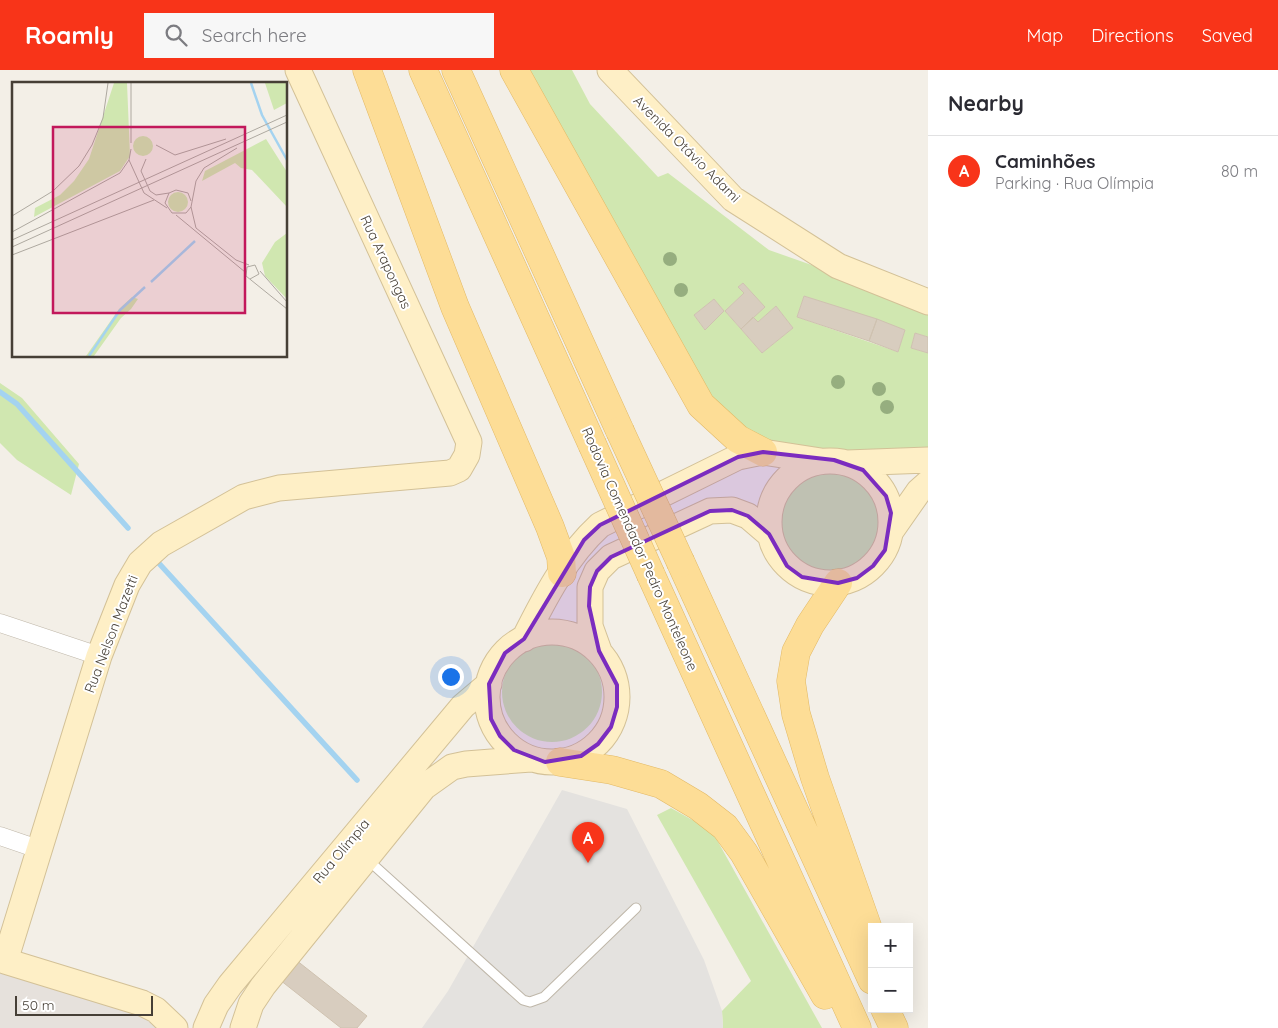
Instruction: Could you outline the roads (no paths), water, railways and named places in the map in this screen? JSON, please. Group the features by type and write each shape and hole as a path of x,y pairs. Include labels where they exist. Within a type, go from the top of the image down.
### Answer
{"main road":[{"name":"Rua Arapongas","path":"298,70 469,442 467,455"},
{"path":"367,70 455,307 550,527 561,557 562,574"},
{"name":"Rodovia Comendador Pedro Monteleone","path":"423,70 857,1028"},
{"path":"456,70 868,971"},
{"path":"514,70 701,405 738,439 763,452 847,463 928,460"},
{"name":"Avenida Otávio Adami","path":"610,70 734,199 838,266 928,302"},
{"path":"524,639 540,607 584,540 600,525 738,457 763,452"},
{"name":"Rua Nelson Mazetti","path":"3,960 100,656 127,585 140,563 161,544 244,497 279,488 450,473 459,469 467,455"},
{"path":"821,461 802,467 786,479 775,495 769,514 769,534 776,552 787,566 802,577 820,583 838,584 857,578 873,566 885,550 891,531 919,491 928,483"},
{"path":"847,463 863,470 876,481 886,496 891,513 891,531"},
{"path":"599,652 590,626 590,587 597,571 611,557 710,511 732,510 748,516 769,534"},
{"path":"838,584 810,626 796,652 791,681 796,714 815,778 868,929"},
{"path":"560,762 581,756 592,748 610,727 617,707 617,685 610,666 599,652 585,641 569,634 552,632 534,634 505,653 497,663 489,684 488,700 491,719 500,736 514,750 531,759 612,770 661,784 698,806 725,827 744,853 831,1006 846,1028"},
{"name":"Rua Olímpia","path":"206,1028 216,1005 237,977 463,706 489,684"},
{"name":"Rua Olímpia","path":"243,1028 251,1004 263,986 424,786 452,767 466,764 531,759"},
{"path":"3,960 142,1003 156,1010 175,1028"},
{"path":"887,1013 895,1028"},
{"path":"893,1013 895,1028"}],"street":[{"path":"0,624 100,656"},
{"path":"0,836 38,849"}],"lane":[{"path":"366,858 523,1000 530,1002 544,997 636,908"}],"waterway":[{"path":"0,392 17,404 128,528"},
{"path":"155,559 357,780"}],"place":[{"name":"Caminhões","path":"588,863"}]}
